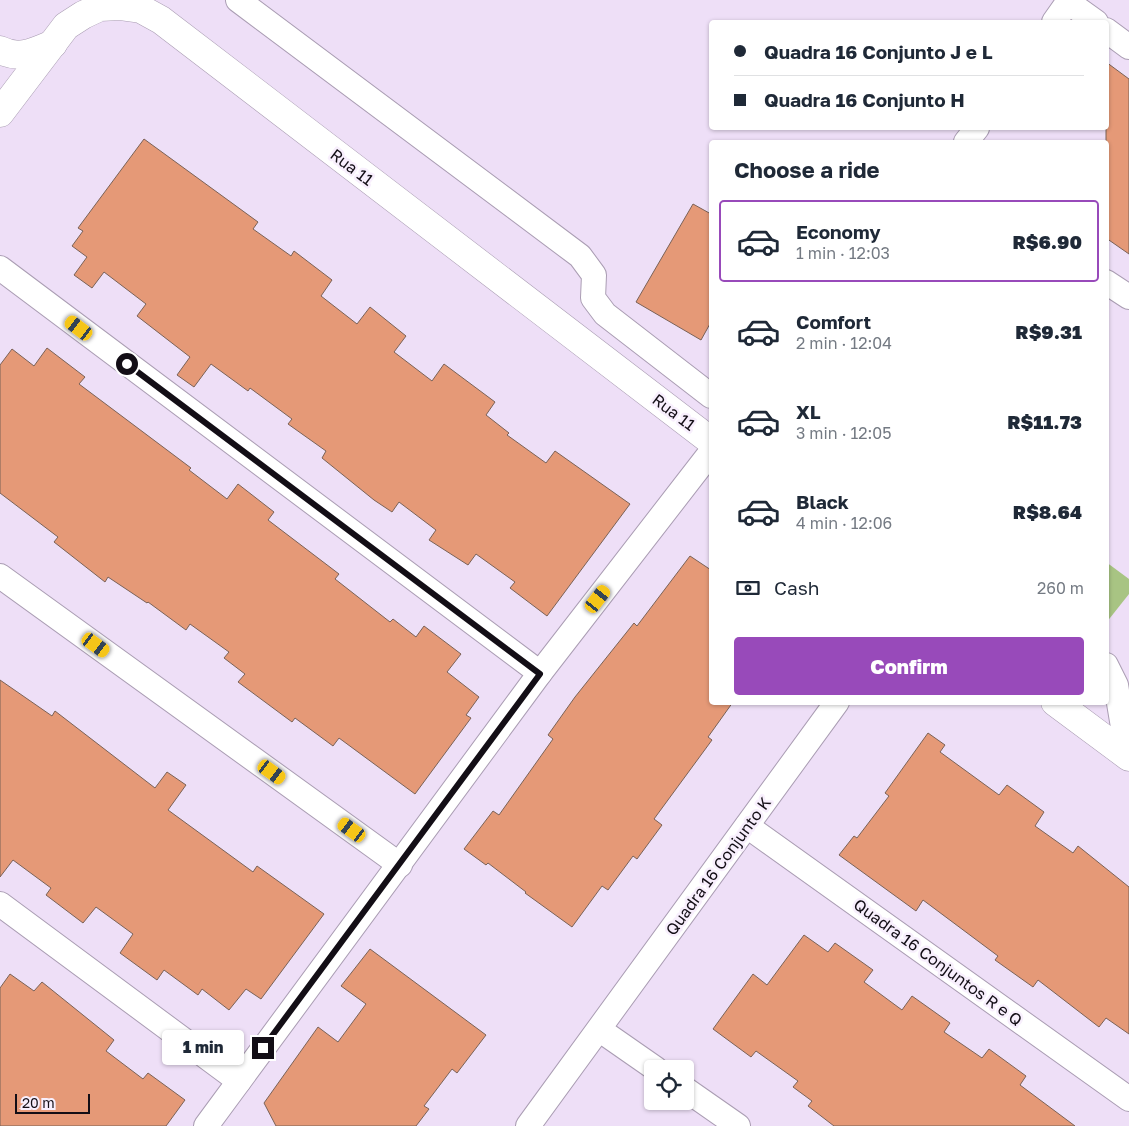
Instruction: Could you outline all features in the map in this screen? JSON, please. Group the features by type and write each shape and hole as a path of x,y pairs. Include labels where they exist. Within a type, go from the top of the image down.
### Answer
{"main road":[{"name":"Rua 11","path":"0,113 66,26 100,7 119,6 140,9 161,20 709,439"},
{"path":"0,50 12,56 31,54 53,44"},
{"path":"1059,705 1129,757"}],"street":[{"path":"238,0 580,256 594,275 593,298 605,314 709,394"},
{"path":"1055,20 1068,2 1093,20"},
{"path":"1109,32 1129,47"},
{"path":"968,140 975,130"},
{"path":"0,268 540,674"},
{"path":"1109,284 1129,297"},
{"path":"206,1126 540,674 709,455"},
{"path":"0,576 400,865"},
{"path":"1109,672 1116,685 1129,757"},
{"name":"Quadra 16 Conjunto K","path":"528,1126 565,1072 600,1030 834,705"},
{"name":"Quadra 16 Conjuntos R e Q","path":"747,826 1129,1099"},
{"path":"0,904 239,1080"},
{"path":"600,1030 644,1061"},
{"path":"694,1095 738,1126"}],"green space":[{"path":"1109,564 1129,579 1129,594 1109,619"}],"building":[{"path":"1109,64 1129,79 1129,254 1109,240 1109,140 1106,140 1106,130 1109,130"},
{"path":"144,139 258,222 253,229 291,256 294,251 332,280 321,296 357,324 370,307 406,336 394,352 432,381 444,364 495,402 486,415 509,433 507,435 546,463 555,451 630,504 547,616 510,588 515,582 476,554 468,565 429,540 436,530 399,502 392,512 374,500 322,458 326,451 288,424 292,419 250,388 248,391 211,364 194,387 177,375 190,357 137,316 146,304 104,272 92,288 74,275 87,257 72,246 83,231 78,228"},
{"path":"693,204 709,213 709,326 701,340 636,302"},
{"path":"47,348 85,377 79,384 191,468 189,470 227,499 238,484 274,512 268,520 339,574 335,579 390,622 393,619 416,637 424,626 461,654 447,672 479,697 466,715 471,718 415,794 339,738 333,746 295,718 292,722 238,682 245,674 224,658 229,652 190,624 186,630 148,602 108,577 105,582 54,542 58,537 0,493 0,365 12,349 34,366"},
{"path":"690,556 709,569 709,705 731,705 708,737 712,740 654,819 662,825 637,859 633,856 608,890 602,886 572,927 488,863 486,865 464,849 493,811 499,815 553,739 548,735 575,697 634,623 637,626"},
{"path":"0,680 52,716 55,711 155,788 167,772 186,785 168,810 253,872 257,866 324,914 261,999 246,989 229,1010 202,989 198,995 164,970 157,980 120,953 133,934 96,907 83,923 46,895 51,888 13,860 0,877"},
{"path":"928,733 945,745 940,752 999,795 1007,785 1044,812 1035,826 1073,853 1078,846 1129,887 1129,1034 1106,1018 1099,1027 1038,980 1033,987 995,960 998,956 923,900 916,911 839,855 854,836 857,838 889,796 885,793"},
{"path":"804,935 828,952 835,943 873,970 864,982 902,1010 912,996 950,1023 944,1032 982,1058 989,1049 1026,1076 1020,1085 1075,1126 834,1126 808,1106 812,1101 793,1087 798,1081 756,1051 751,1057 713,1029 753,974 767,985"},
{"path":"370,949 486,1035 457,1073 452,1069 424,1106 429,1109 416,1126 276,1126 264,1103 318,1027 338,1042 366,1004 341,986"},
{"path":"10,974 34,991 42,982 114,1040 106,1051 143,1079 148,1073 185,1100 166,1126 0,1126 0,988"}],"route":[{"path":"127,364 540,674 263,1048"}]}
